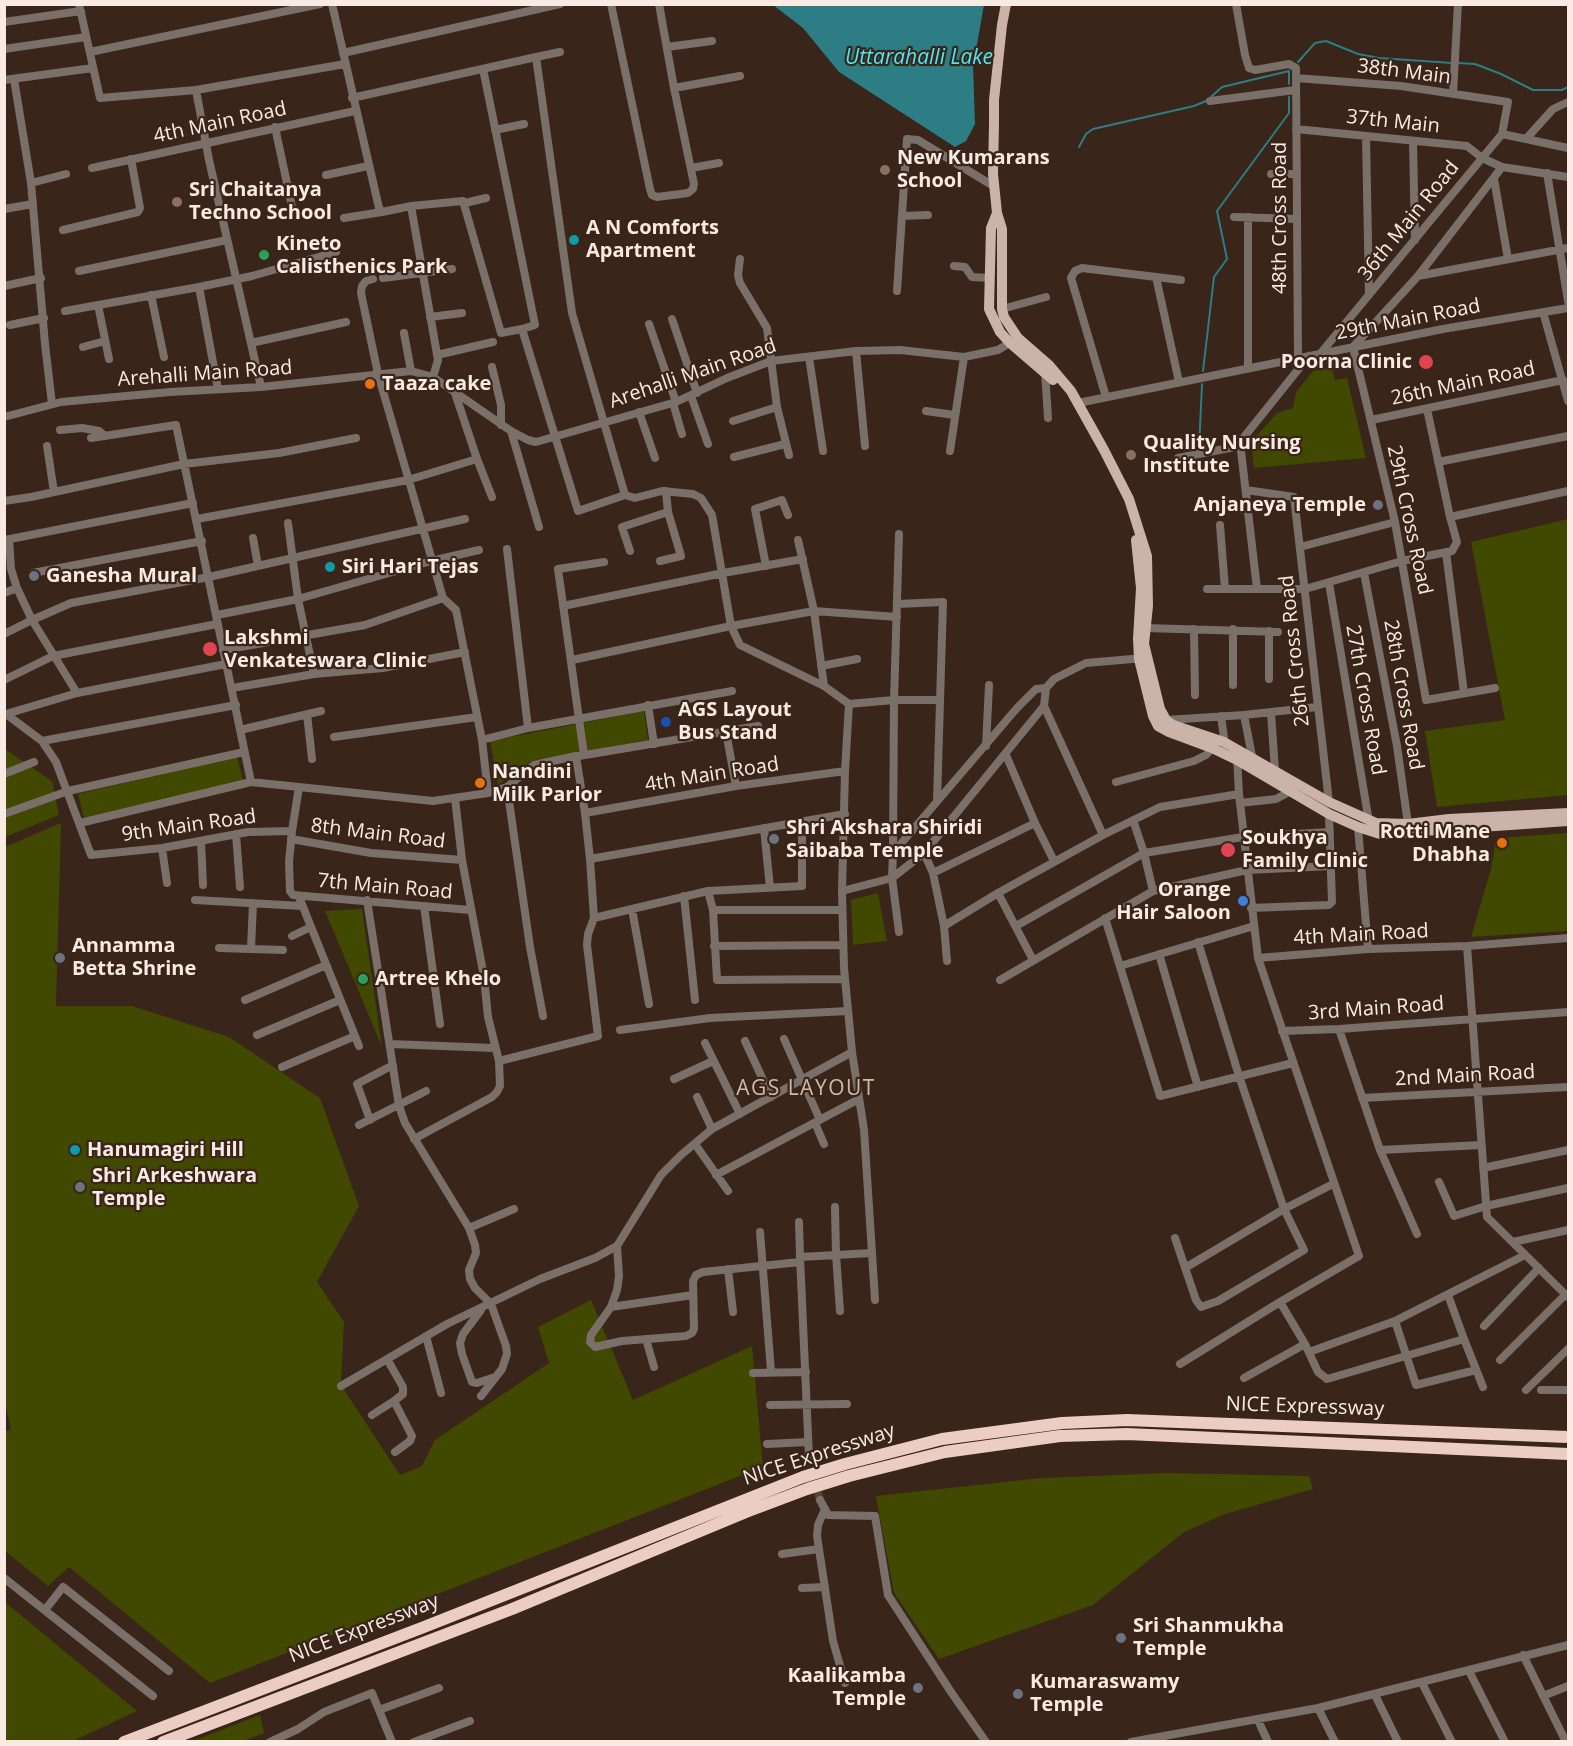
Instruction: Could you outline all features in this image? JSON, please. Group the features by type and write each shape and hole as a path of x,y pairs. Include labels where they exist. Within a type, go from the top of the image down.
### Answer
{"highway":[{"name":"NICE Expressway","path":"124,1742 358,1653 649,1539 742,1500 845,1464 942,1439 1062,1423 1127,1420 1569,1437"},
{"name":"NICE Expressway","path":"163,1742 512,1609 746,1512 849,1476 945,1452 1060,1436 1127,1434 1569,1454"}],"main road":[{"path":"1006,4 994,100 995,187 997,213 1002,230 1002,309 1014,340 1060,388 1099,450 1131,519 1139,548 1141,588 1138,639 1160,709 1166,720 1173,725 1236,747 1275,770 1358,827 1380,834 1569,821"},
{"path":"997,213 991,228 990,309 1000,332 1014,340 1064,381 1124,489 1145,545 1149,579 1143,658 1153,716 1158,726 1237,760 1291,791 1369,822 1391,825 1449,819 1569,813"}],"street":[{"path":"90,52 320,4"},
{"path":"332,4 368,166 382,212"},
{"path":"343,52 561,4"},
{"path":"611,4 652,195 657,197 688,193 693,189 694,184 659,4"},
{"path":"1236,4 1245,56 1250,68 1254,70 1289,64 1296,68 1296,78"},
{"path":"1453,94 1458,4"},
{"path":"4,22 80,8 100,98 196,90 345,64"},
{"path":"4,49 86,37"},
{"path":"667,47 712,41"},
{"path":"352,98 560,52"},
{"path":"536,57 572,313 625,495"},
{"path":"52,404 31,183 9,79 93,68"},
{"path":"465,203 501,333 536,325 483,69"},
{"path":"674,88 740,76"},
{"name":"48th Cross Road","path":"1296,78 1298,358"},
{"name":"38th Main","path":"1296,78 1401,86 1508,102"},
{"path":"196,90 235,280 261,387"},
{"path":"1210,101 1295,90"},
{"name":"36th Main Road","path":"1320,354 1502,134 1508,102"},
{"path":"1526,139 1553,110 1569,102"},
{"name":"4th Main Road","path":"92,168 355,111"},
{"path":"495,130 524,124"},
{"path":"275,127 292,207"},
{"name":"37th Main","path":"1296,129 1467,146 1482,158 1502,167 1569,177"},
{"path":"1502,134 1569,148"},
{"path":"1366,136 1369,295"},
{"path":"897,291 907,139 918,140 995,187"},
{"path":"1413,141 1415,240"},
{"path":"63,230 138,212 140,208 131,159"},
{"path":"691,168 719,163"},
{"path":"326,175 368,166"},
{"path":"1353,347 1418,276 1502,167"},
{"path":"1547,173 1565,248 1569,301"},
{"path":"31,183 66,174"},
{"path":"1271,174 1296,174"},
{"path":"1494,179 1508,259"},
{"path":"344,218 411,206 458,201 465,203 486,198"},
{"path":"4,209 33,204"},
{"path":"411,206 437,355 433,377"},
{"path":"902,216 928,216"},
{"path":"1234,217 1297,219"},
{"path":"1248,217 1248,368"},
{"path":"79,271 227,240"},
{"path":"1418,276 1565,248"},
{"path":"66,311 235,280 336,252"},
{"path":"740,260 738,275 740,283 764,320 771,348 777,407 789,455"},
{"path":"954,266 965,267 972,277 990,278"},
{"path":"1106,397 1071,278 1075,271 1082,268 1181,280"},
{"path":"452,269 366,281 362,285 361,293 378,374 442,598 456,610 482,740 488,793"},
{"path":"1156,277 1179,382"},
{"path":"4,286 41,278"},
{"path":"199,287 218,389"},
{"path":"152,295 164,357"},
{"path":"1002,309 1046,297"},
{"path":"98,305 109,359"},
{"name":"29th Main Road","path":"1078,403 1353,347 1569,308"},
{"path":"1543,312 1564,375 1569,401"},
{"path":"430,317 462,313"},
{"path":"10,325 44,318"},
{"path":"672,320 708,444"},
{"path":"251,343 346,322"},
{"path":"649,324 682,434"},
{"path":"522,329 578,510 625,495 634,498 666,491 693,494 701,498 712,515 731,626 740,645 824,686 849,704 894,700 940,700"},
{"path":"404,333 411,371"},
{"name":"Arehalli Main Road","path":"4,417 52,404 171,392 261,387 411,371 433,377 501,425 536,442 674,402 771,361 856,351 900,350 964,357 998,350 1014,340"},
{"path":"84,346 105,341"},
{"path":"437,355 493,342"},
{"name":"29th Cross Road","path":"1353,347 1395,522 1426,700 1464,693"},
{"path":"856,351 865,446"},
{"path":"1257,589 1240,442 1309,356"},
{"path":"809,357 823,451"},
{"path":"950,451 964,357"},
{"path":"492,367 501,405 501,425"},
{"path":"1045,372 1048,418"},
{"name":"26th Main Road","path":"1371,420 1564,375"},
{"path":"455,393 492,496"},
{"path":"733,422 777,407"},
{"path":"1207,589 1305,589 1402,561 1452,551 1458,542 1450,517 1427,408"},
{"path":"926,411 954,415"},
{"path":"639,412 655,458"},
{"path":"92,438 176,425 236,705 250,782"},
{"path":"60,430 82,428 99,431 105,436"},
{"path":"511,431 539,527"},
{"path":"1438,462 1569,436"},
{"path":"4,501 184,464 279,453 356,438"},
{"path":"734,457 785,444"},
{"path":"1178,458 1240,446"},
{"path":"47,447 54,492"},
{"path":"197,519 408,480 477,459"},
{"name":"26th Cross Road","path":"1246,490 1294,497 1329,808 1334,897 1329,905 1251,908"},
{"path":"660,561 681,556 668,512 666,491"},
{"path":"1450,517 1569,491"},
{"path":"766,566 755,509 782,500 788,515"},
{"path":"77,693 32,620 17,588 11,569 7,540 193,503"},
{"path":"630,551 623,526 668,512"},
{"path":"4,634 71,603 209,577 465,519"},
{"path":"1300,547 1395,522"},
{"path":"288,523 298,599 314,674"},
{"path":"1220,525 1225,589"},
{"path":"899,534 892,878 899,932"},
{"path":"253,538 258,566"},
{"path":"798,540 814,611 824,686"},
{"path":"33,573 201,541"},
{"path":"507,549 528,728"},
{"path":"4,680 53,656 217,620 479,550"},
{"path":"1446,552 1464,693 1495,688"},
{"path":"563,606 803,559"},
{"path":"499,1061 598,1036 587,945 594,918 579,718 558,569 604,562"},
{"name":"28th Cross Road","path":"1364,573 1408,824"},
{"name":"27th Cross Road","path":"1329,583 1369,822"},
{"path":"4,593 17,588"},
{"path":"223,650 305,637 365,624 442,598"},
{"path":"897,604 943,602 937,802"},
{"path":"572,660 814,611 897,618"},
{"path":"1146,628 1273,631 1269,679"},
{"path":"1194,629 1195,695"},
{"path":"1233,629 1233,685"},
{"path":"232,688 314,674 383,668 465,652"},
{"path":"1103,835 1044,706 1046,688 1054,679 1086,663 1143,658"},
{"path":"822,666 857,659"},
{"path":"5,714 77,693 226,664"},
{"path":"986,746 988,685"},
{"path":"893,853 1017,708 1036,689 1046,688"},
{"path":"482,740 579,718 732,691"},
{"path":"849,704 844,771 843,945 852,1052 868,1176 875,1300"},
{"path":"42,741 236,705"},
{"path":"648,705 654,744"},
{"path":"842,891 892,878 924,853 1044,706"},
{"path":"1166,720 1271,713 1317,707"},
{"path":"240,730 321,711"},
{"path":"1271,713 1275,770"},
{"path":"5,714 42,741 56,762 80,823 250,782 433,801 455,798 488,793 507,787 534,765 580,755 758,726"},
{"path":"307,714 312,759"},
{"path":"1245,715 1252,756"},
{"path":"1221,716 1226,755"},
{"path":"334,737 477,717"},
{"path":"726,732 736,786"},
{"path":"1180,1364 1280,1302 1359,1257 1258,958 1243,837 1236,747"},
{"path":"1116,782 1194,761 1206,755 1212,748"},
{"path":"4,814 68,791 244,752"},
{"path":"1006,755 1054,861"},
{"path":"4,774 34,762"},
{"name":"4th Main Road","path":"585,813 736,786 844,771"},
{"path":"299,787 291,835 290,891 299,897 359,1046"},
{"path":"507,787 530,947 543,1016"},
{"path":"944,926 998,892 1054,861 1160,807 1239,798 1276,799 1291,791"},
{"path":"414,1139 492,1097 500,1086 499,1061 494,1048 484,977 470,910 455,798"},
{"path":"590,859 844,814"},
{"path":"1133,820 1153,891"},
{"path":"594,918 708,891 802,886 802,822"},
{"name":"9th Main Road","path":"80,823 91,855 162,848 236,834 291,835"},
{"path":"933,873 1035,823"},
{"path":"1358,827 1368,949"},
{"path":"764,828 770,888"},
{"path":"1016,926 1144,853 1243,837 1330,832"},
{"path":"236,834 240,887"},
{"name":"8th Main Road","path":"291,835 371,853 462,860"},
{"path":"201,841 203,885"},
{"path":"162,848 167,883"},
{"path":"924,853 933,873 944,926 947,961"},
{"path":"1000,980 1153,891 1247,870 1332,866"},
{"path":"708,891 712,910 717,980 845,979"},
{"path":"998,892 1033,960"},
{"path":"684,896 695,1000"},
{"name":"7th Main Road","path":"299,897 367,900 470,910"},
{"path":"195,900 302,906"},
{"path":"367,900 399,1106 414,1139 469,1228 476,1245 476,1253 469,1270 470,1279 487,1306 507,1354 502,1369 481,1396"},
{"path":"250,949 253,903"},
{"path":"424,906 440,1024"},
{"path":"632,909 649,1004"},
{"path":"712,910 843,910"},
{"path":"1105,918 1160,1096 1293,1063"},
{"path":"1120,966 1254,926"},
{"path":"292,936 311,927"},
{"name":"4th Main Road","path":"1258,958 1368,949 1467,946 1569,938"},
{"path":"1175,1238 1196,1300 1201,1307 1218,1301 1304,1250 1284,1209 1239,1077 1198,942"},
{"path":"714,946 843,945"},
{"path":"1467,946 1487,1217 1567,1295 1500,1360"},
{"path":"219,948 283,950"},
{"path":"1159,954 1198,1087"},
{"path":"245,1000 326,965"},
{"path":"257,1035 340,1000"},
{"path":"620,1030 711,1018 848,1011"},
{"name":"3rd Main Road","path":"1282,1031 1569,1012"},
{"path":"1339,1029 1380,1149 1417,1234"},
{"path":"282,1067 355,1036"},
{"path":"784,1039 818,1121 824,1144"},
{"path":"745,1041 771,1097"},
{"path":"705,1043 740,1114"},
{"path":"390,1044 494,1048"},
{"path":"342,1386 426,1336 540,1279 595,1258 617,1246 661,1175 712,1129 852,1052"},
{"path":"674,1079 713,1061"},
{"path":"370,1120 357,1084 393,1065"},
{"name":"2nd Main Road","path":"1362,1098 1569,1087"},
{"path":"359,1125 426,1091"},
{"path":"697,1097 712,1129"},
{"path":"716,1175 859,1099"},
{"path":"695,1144 728,1191"},
{"path":"1380,1149 1481,1145"},
{"path":"1483,1168 1569,1150"},
{"path":"1439,1182 1454,1216 1486,1206 1569,1188"},
{"path":"1185,1268 1284,1209 1333,1184"},
{"path":"835,1207 840,1311"},
{"path":"469,1228 514,1209"},
{"path":"799,1222 809,1457"},
{"path":"1513,1242 1569,1230"},
{"path":"760,1232 771,1371"},
{"path":"617,1246 619,1276 617,1290 611,1307 591,1335 590,1342 595,1347 622,1341 686,1336 692,1333 694,1329 693,1281 696,1275 703,1272 800,1259 872,1253"},
{"path":"1244,1378 1307,1348 1395,1321 1526,1256"},
{"path":"1484,1326 1539,1268"},
{"path":"728,1269 732,1311"},
{"path":"611,1307 693,1295"},
{"path":"1448,1295 1483,1386"},
{"path":"1280,1302 1318,1372 1327,1379 1406,1354 1464,1339"},
{"path":"487,1306 463,1334 460,1343 472,1382 477,1383 496,1377"},
{"path":"1395,1321 1416,1385 1476,1370"},
{"path":"426,1336 441,1393"},
{"path":"646,1339 654,1367"},
{"path":"1526,1390 1569,1349"},
{"path":"372,1414 394,1401 404,1390 387,1359"},
{"path":"753,1373 806,1372"},
{"path":"1540,1390 1569,1390"},
{"path":"394,1401 411,1436 410,1441 395,1452"},
{"path":"770,1405 847,1404"},
{"path":"767,1444 808,1442"},
{"path":"820,1500 828,1515 875,1516 888,1595 986,1742"},
{"path":"825,1509 818,1525 819,1549 833,1641 845,1683"},
{"path":"782,1554 819,1549"},
{"path":"4,1578 153,1696"},
{"path":"45,1610 63,1587 169,1671"},
{"path":"802,1588 825,1587"},
{"path":"1131,1742 1318,1708 1569,1645"},
{"path":"1523,1656 1566,1742"},
{"path":"1469,1671 1505,1742"},
{"path":"1422,1683 1452,1742"},
{"path":"1543,1696 1569,1686"},
{"path":"379,1710 439,1688"},
{"path":"270,1742 324,1712 372,1694 392,1742"},
{"path":"1375,1695 1398,1742"},
{"path":"1318,1708 1335,1742"},
{"path":"1258,1720 1268,1742"},
{"path":"414,1742 470,1721"}],"green space":[{"path":"1332,368 1335,380 1347,378 1366,458 1254,468 1251,442 1277,413 1293,408 1296,392 1313,371"},
{"path":"1568,519 1568,795 1437,807 1425,731 1505,720 1471,542"},
{"path":"644,711 648,740 532,761 498,785 490,741"},
{"path":"5,749 52,781 59,815 5,837"},
{"path":"237,756 243,781 84,818 78,794"},
{"path":"61,823 56,1006 132,1006 229,1037 320,1098 359,1206 317,1282 344,1322 341,1385 400,1475 422,1466 435,1440 549,1363 538,1327 591,1300 633,1400 752,1346 763,1467 210,1683 69,1567 48,1586 5,1551 4,1431 11,1430 4,1398 5,847"},
{"path":"1568,833 1568,931 1471,937 1491,869 1496,838"},
{"path":"878,893 887,941 853,945 851,900"},
{"name":"Artree Khelo","path":"362,909 382,1047 325,911"},
{"path":"1168,1473 1309,1476 1313,1489 1225,1514 1184,1532 1093,1605 939,1659 894,1593 876,1496 1041,1478"},
{"path":"4,1602 137,1711 73,1741 5,1741"},
{"path":"260,1715 264,1733 244,1741 193,1741"}],"water":[{"name":"Uttarahalli Lake","path":"773,5 984,5 973,66 975,124 966,141 955,147 839,72 803,28"}],"waterway":[{"path":"1298,62 1315,43 1326,41 1358,54 1379,58 1452,63"},
{"path":"1458,63 1475,64 1533,90 1562,90 1568,87"},
{"path":"1211,97 1222,87 1289,71 1289,84"},
{"path":"1203,371 1214,277 1227,259 1217,211 1289,113 1289,97"},
{"path":"1079,147 1086,134 1093,129 1194,106 1206,101"},
{"path":"1199,449 1202,384"}],"tunnel":[{"path":"809,1457 820,1500"}],"place":[{"name":"New Kumarans School","path":"885,170"},
{"name":"Sri Chaitanya Techno School","path":"177,202"},
{"name":"A N Comforts Apartment","path":"574,240"},
{"name":"Kineto Calisthenics Park","path":"264,255"},
{"name":"Poorna Clinic","path":"1426,362"},
{"name":"Taaza cake","path":"370,384"},
{"name":"Quality Nursing Institute","path":"1131,455"},
{"name":"Anjaneya Temple","path":"1378,505"},
{"name":"Siri Hari Tejas","path":"330,567"},
{"name":"Ganesha Mural","path":"34,576"},
{"name":"Lakshmi Venkateswara Clinic","path":"210,649"},
{"name":"AGS Layout Bus Stand","path":"666,722"},
{"name":"Nandini Milk Parlor","path":"480,783"},
{"name":"Shri Akshara Shiridi Saibaba Temple","path":"774,839"},
{"name":"Rotti Mane Dhabha","path":"1502,843"},
{"name":"Soukhya Family Clinic","path":"1228,850"},
{"name":"Orange Hair Saloon","path":"1243,901"},
{"name":"Annamma Betta Shrine","path":"60,958"},
{"name":"Artree Khelo","path":"363,979"},
{"name":"Hanumagiri Hill","path":"75,1150"},
{"name":"Shri Arkeshwara Temple","path":"80,1187"},
{"name":"Sri Shanmukha Temple","path":"1121,1638"},
{"name":"Kaalikamba Temple","path":"918,1688"},
{"name":"Kumaraswamy Temple","path":"1018,1694"}],"district":[{"name":"AGS LAYOUT","path":"806,1089"}]}
